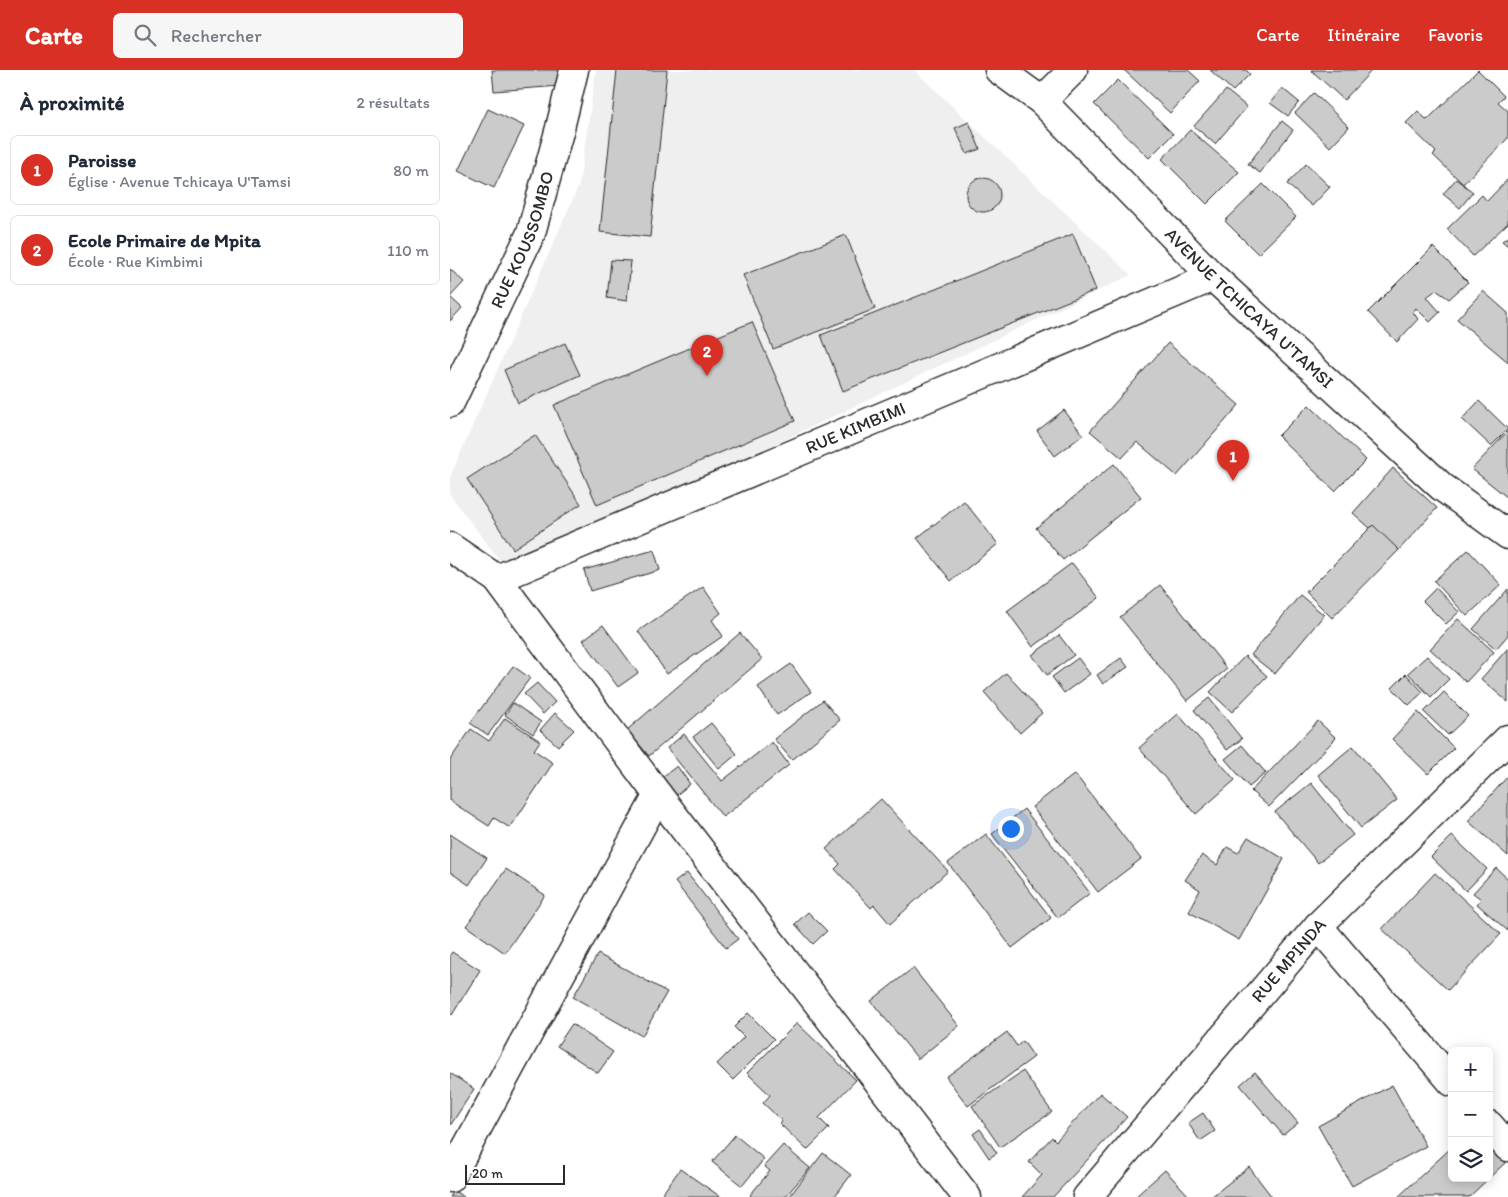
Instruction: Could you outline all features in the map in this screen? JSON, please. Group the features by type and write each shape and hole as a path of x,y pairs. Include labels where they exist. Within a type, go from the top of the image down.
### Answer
{"street":[{"name":"RUE KOUSSOMBO","path":"450,403 531,233 574,70"},
{"name":"AVENUE TCHICAYA U'TAMSI","path":"999,70 1042,101 1213,277 1442,487 1508,536"},
{"path":"1042,101 1073,70"},
{"name":"RUE KIMBIMI","path":"496,579 1213,277"},
{"path":"450,547 496,579 658,795 968,1197"},
{"name":"RUE MPINDA","path":"1087,1197 1318,926 1508,739"},
{"path":"450,1178 658,795"},
{"path":"1318,926 1448,1077"},
{"path":"1493,1130 1508,1147"}],"shaded area":[{"path":"596,70 914,70 1131,275 508,571 450,495 450,477 579,185"}],"building":[{"path":"492,70 559,70 560,86 494,91"},
{"path":"617,70 667,70 650,237 600,232"},
{"path":"1124,70 1188,70 1200,81 1170,113"},
{"path":"1210,70 1246,70 1250,74 1233,91"},
{"path":"1311,70 1372,70 1344,100"},
{"path":"1478,70 1504,96 1498,102 1508,111 1508,138 1463,184 1433,155 1436,152 1406,123 1418,111 1427,120"},
{"path":"1118,80 1173,134 1149,158 1094,104"},
{"path":"1282,88 1299,102 1288,116 1270,103"},
{"path":"1226,90 1247,107 1215,144 1194,126"},
{"path":"1314,93 1349,127 1330,147 1295,113"},
{"path":"488,109 524,126 494,188 458,171"},
{"path":"1282,121 1293,130 1260,173 1248,164"},
{"path":"969,122 980,149 967,154 955,128"},
{"path":"1190,130 1239,172 1207,204 1162,159"},
{"path":"1306,164 1330,187 1312,206 1287,184"},
{"path":"983,178 995,183 1000,195 995,207 983,212 971,207 966,195 971,183"},
{"path":"1456,179 1473,192 1460,208 1443,194"},
{"path":"1508,179 1508,223 1473,256 1447,229 1482,195 1487,201"},
{"path":"1263,184 1296,217 1258,254 1225,221"},
{"path":"1073,234 1096,290 843,391 821,335"},
{"path":"846,235 875,309 773,349 743,275"},
{"path":"1508,237 1508,246 1502,241"},
{"path":"1433,247 1468,282 1449,299 1436,290 1427,297 1440,312 1430,322 1416,308 1413,312 1418,319 1397,342 1368,312"},
{"path":"611,260 631,261 627,301 607,298"},
{"path":"450,269 464,282 450,297"},
{"path":"1483,291 1508,313 1508,362 1457,319"},
{"path":"450,297 462,308 450,321"},
{"path":"752,322 795,421 597,505 554,405"},
{"path":"565,343 580,375 518,403 504,370"},
{"path":"1168,343 1239,405 1177,476 1137,442 1122,458 1090,431"},
{"path":"1479,401 1508,429 1491,446 1462,419"},
{"path":"1309,405 1366,460 1335,491 1278,436"},
{"path":"1064,410 1083,435 1055,456 1037,431"},
{"path":"1508,431 1508,498 1472,469"},
{"path":"535,435 581,504 513,549 467,479"},
{"path":"1114,464 1141,497 1063,560 1036,528"},
{"path":"1393,468 1437,508 1397,552 1353,513"},
{"path":"964,501 998,544 951,581 917,538"},
{"path":"1373,525 1399,550 1332,618 1306,592"},
{"path":"654,550 660,570 590,591 584,570"},
{"path":"1468,550 1501,585 1467,616 1434,581"},
{"path":"1072,563 1099,598 1033,647 1007,611"},
{"path":"1160,585 1227,669 1187,701 1120,617"},
{"path":"703,587 721,613 712,620 723,636 667,674 638,631"},
{"path":"1436,588 1459,612 1446,624 1423,601"},
{"path":"1508,589 1508,635 1496,649 1473,629"},
{"path":"1300,595 1324,615 1275,674 1251,655"},
{"path":"1458,619 1494,652 1466,682 1430,649"},
{"path":"603,625 638,673 618,687 583,640"},
{"path":"740,633 762,659 649,756 627,730"},
{"path":"1059,635 1074,655 1047,675 1032,655"},
{"path":"1508,648 1508,702 1481,679"},
{"path":"1245,656 1267,676 1232,712 1210,692"},
{"path":"1427,656 1449,679 1431,697 1408,673"},
{"path":"1078,658 1090,674 1064,693 1052,677"},
{"path":"1121,658 1128,667 1103,684 1097,675"},
{"path":"791,664 811,692 777,715 758,687"},
{"path":"513,666 530,678 488,735 470,723"},
{"path":"1006,673 1042,713 1020,733 984,692"},
{"path":"1406,674 1423,692 1409,705 1392,688"},
{"path":"537,683 555,702 543,714 524,694"},
{"path":"1444,692 1468,716 1448,735 1424,712"},
{"path":"1209,698 1242,739 1227,750 1194,710"},
{"path":"823,700 840,720 792,760 774,739"},
{"path":"513,703 541,722 533,734 505,715"},
{"path":"1418,712 1454,748 1428,774 1392,739"},
{"path":"555,713 574,730 558,746 540,730"},
{"path":"1178,714 1235,780 1196,814 1139,748"},
{"path":"505,718 540,741 534,750 553,763 510,828 494,818 489,826 450,801 450,760 471,729 489,741"},
{"path":"1318,721 1336,738 1269,807 1251,791"},
{"path":"711,723 737,754 719,769 693,737"},
{"path":"684,734 722,781 772,742 789,765 723,817 667,748"},
{"path":"1242,745 1266,773 1249,787 1225,759"},
{"path":"1353,746 1397,800 1361,828 1318,775"},
{"path":"677,766 690,784 673,798 658,780"},
{"path":"1075,774 1141,859 1098,892 1032,807"},
{"path":"1508,776 1508,856 1468,821"},
{"path":"1311,783 1353,835 1318,863 1275,812"},
{"path":"881,799 948,871 890,924 874,905 871,908 835,869 840,864 826,849"},
{"path":"1024,809 1090,893 1058,918 992,834"},
{"path":"450,834 487,858 469,885 450,872"},
{"path":"986,834 1051,918 1012,948 948,863"},
{"path":"1452,836 1487,869 1466,891 1431,857"},
{"path":"1248,837 1284,859 1239,940 1189,912 1200,890 1185,880 1202,855 1217,865 1227,847 1238,853"},
{"path":"1496,868 1508,879 1508,931 1477,904 1481,899 1473,893"},
{"path":"506,869 545,895 505,953 466,926"},
{"path":"687,873 738,939 726,948 675,882"},
{"path":"1435,873 1501,934 1448,990 1382,929"},
{"path":"808,912 827,931 813,944 795,924"},
{"path":"452,952 480,970 452,1015 450,1013 450,955"},
{"path":"598,954 667,992 642,1036 573,997"},
{"path":"913,968 959,1026 918,1059 871,1001"},
{"path":"748,1013 774,1039 733,1080 717,1064 744,1037 734,1027"},
{"path":"797,1023 856,1080 819,1118 829,1128 807,1150 779,1123 782,1121 763,1103 770,1095 747,1073"},
{"path":"572,1024 613,1052 598,1073 557,1046"},
{"path":"1007,1032 1017,1046 1023,1041 1034,1057 968,1106 946,1077"},
{"path":"1023,1071 1052,1112 1000,1147 972,1106"},
{"path":"1255,1072 1298,1123 1283,1135 1240,1085"},
{"path":"450,1073 474,1089 450,1126"},
{"path":"1392,1085 1426,1146 1352,1186 1318,1126"},
{"path":"1100,1093 1127,1117 1053,1197 1022,1197 1042,1175 1029,1162 1052,1137 1056,1141"},
{"path":"1203,1113 1215,1131 1200,1141 1188,1123"},
{"path":"980,1129 997,1153 989,1158 973,1134"},
{"path":"735,1135 764,1159 742,1186 712,1162"},
{"path":"783,1145 810,1168 785,1197 752,1197 750,1195 770,1171 764,1166"},
{"path":"1493,1149 1506,1162 1493,1174"},
{"path":"1448,1151 1448,1182 1485,1182 1469,1197 1398,1197"},
{"path":"823,1153 851,1175 834,1197 789,1197"},
{"path":"1249,1167 1272,1197 1211,1197"},
{"path":"680,1169 721,1197 660,1197"},
{"path":"1165,1170 1190,1197 1135,1197"},
{"path":"454,1191 464,1197 450,1197"}],"place":[{"name":"Ecole Primaire de Mpita","path":"707,376"},
{"name":"Paroisse","path":"1233,481"}]}
